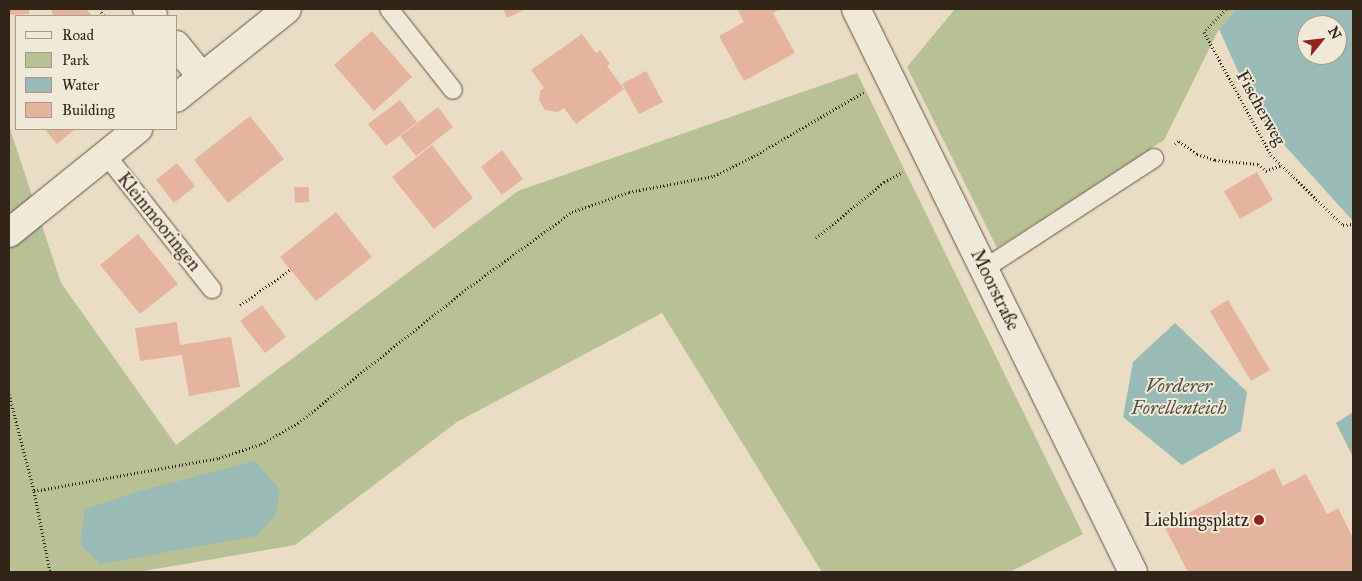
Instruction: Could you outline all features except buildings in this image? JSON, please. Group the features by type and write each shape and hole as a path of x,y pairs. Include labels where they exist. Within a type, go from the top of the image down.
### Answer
{"street":[{"path":"178,96 287,9"},
{"name":"Moorstraße","path":"856,9 1133,572"},
{"path":"178,47 202,77"},
{"name":"Kleinmooringen","path":"9,233 137,130"}],"lane":[{"path":"389,9 453,90"},
{"name":"Kleinmooringen","path":"106,155 212,289"},
{"path":"984,269 1154,158"}],"path":[{"name":"Fischerweg","path":"1226,9 1204,32 1271,156 1344,225 1353,224"},
{"path":"100,12 103,15"},
{"path":"34,491 219,458 261,444 298,424 465,290 572,212 629,192 714,176 754,156 795,130 890,77"},
{"path":"1154,158 1179,141 1197,154 1215,160 1258,164 1266,170 1277,168 1281,164"},
{"path":"816,238 884,182 930,158"},
{"path":"240,305 290,270"},
{"path":"9,394 34,491 50,572"}],"green space":[{"path":"955,9 1237,9 1219,29 1164,140 997,248 907,67"},
{"path":"857,73 1083,534 1010,572 822,572 662,313 457,422 295,545 138,572 9,572 9,126 61,283 176,445 518,191"}],"water":[{"path":"1237,9 1353,9 1353,221 1258,116 1219,29"},
{"name":"Vorderer Forellenteich","path":"1175,323 1247,392 1241,431 1182,465 1123,417 1133,362"},
{"path":"1353,412 1353,457 1336,423"},
{"path":"255,461 280,490 276,514 256,536 100,564 80,544 85,509 140,491"}],"place":[{"name":"Lieblingsplatz","path":"1259,520"}]}
